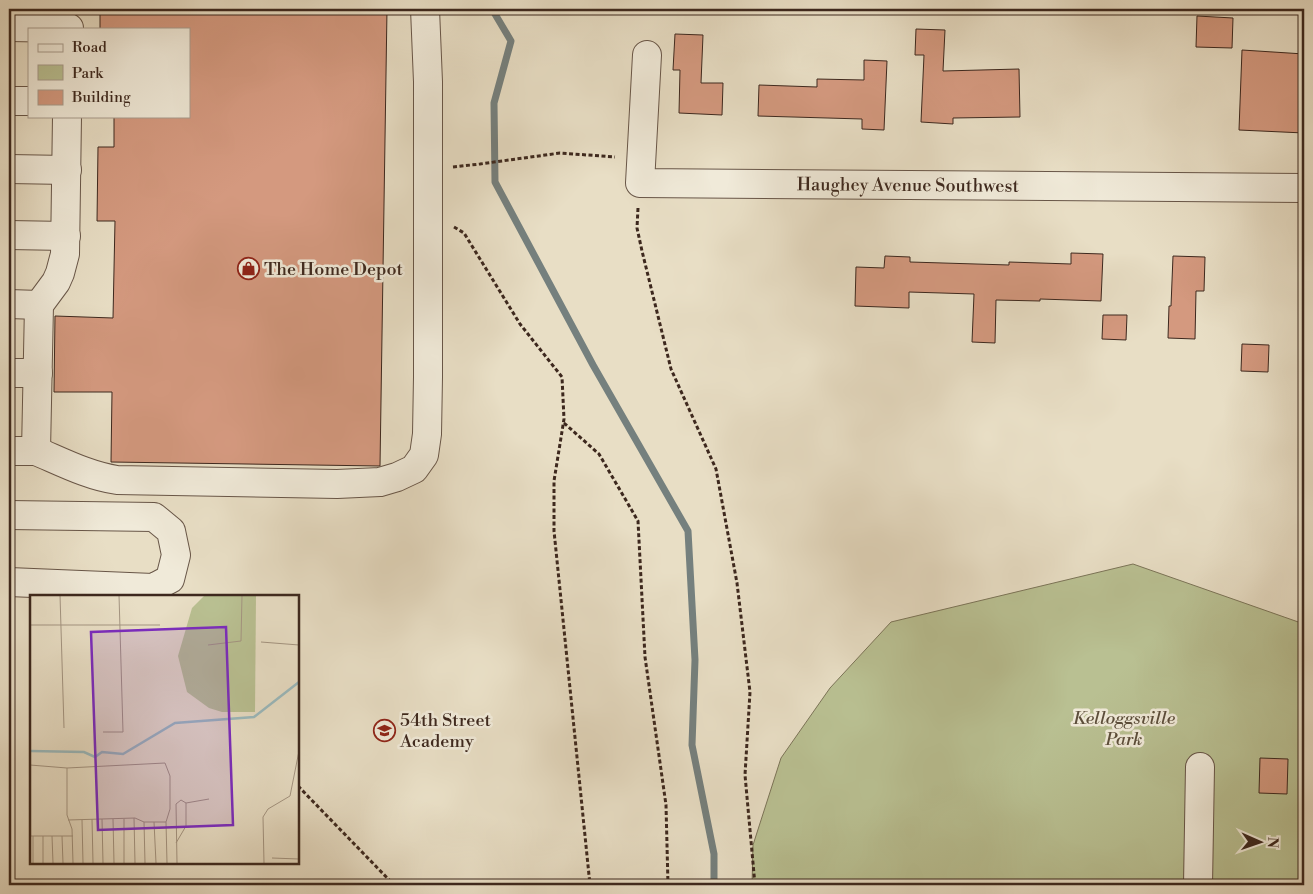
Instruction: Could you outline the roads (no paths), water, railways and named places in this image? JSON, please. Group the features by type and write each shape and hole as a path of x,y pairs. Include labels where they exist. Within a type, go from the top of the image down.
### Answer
{"street":[{"path":"9,451 36,451 91,474 117,480 337,484 380,482 414,469 424,455 427,434 428,82 425,9"},
{"path":"9,27 69,22"},
{"name":"Haughey Avenue Southwest","path":"647,55 640,171 1304,188"},
{"path":"9,101 28,101"},
{"path":"36,451 39,304 56,282 65,254 67,118"},
{"path":"9,169 67,170"},
{"path":"9,235 66,236"},
{"path":"9,304 39,304"},
{"path":"9,373 38,373"},
{"path":"9,515 154,517 171,531 176,555 170,579 154,592 9,582"},
{"path":"1198,885 1200,767"}],"waterway":[{"path":"492,9 511,41 494,103 495,182 593,365 688,531 695,660 692,745 714,854 714,885"}],"place":[{"name":"The Home Depot","path":"248,269"},
{"name":"54th Street Academy","path":"384,730"}],"park label":[{"name":"Kelloggsville Park","path":"1124,728"}]}
